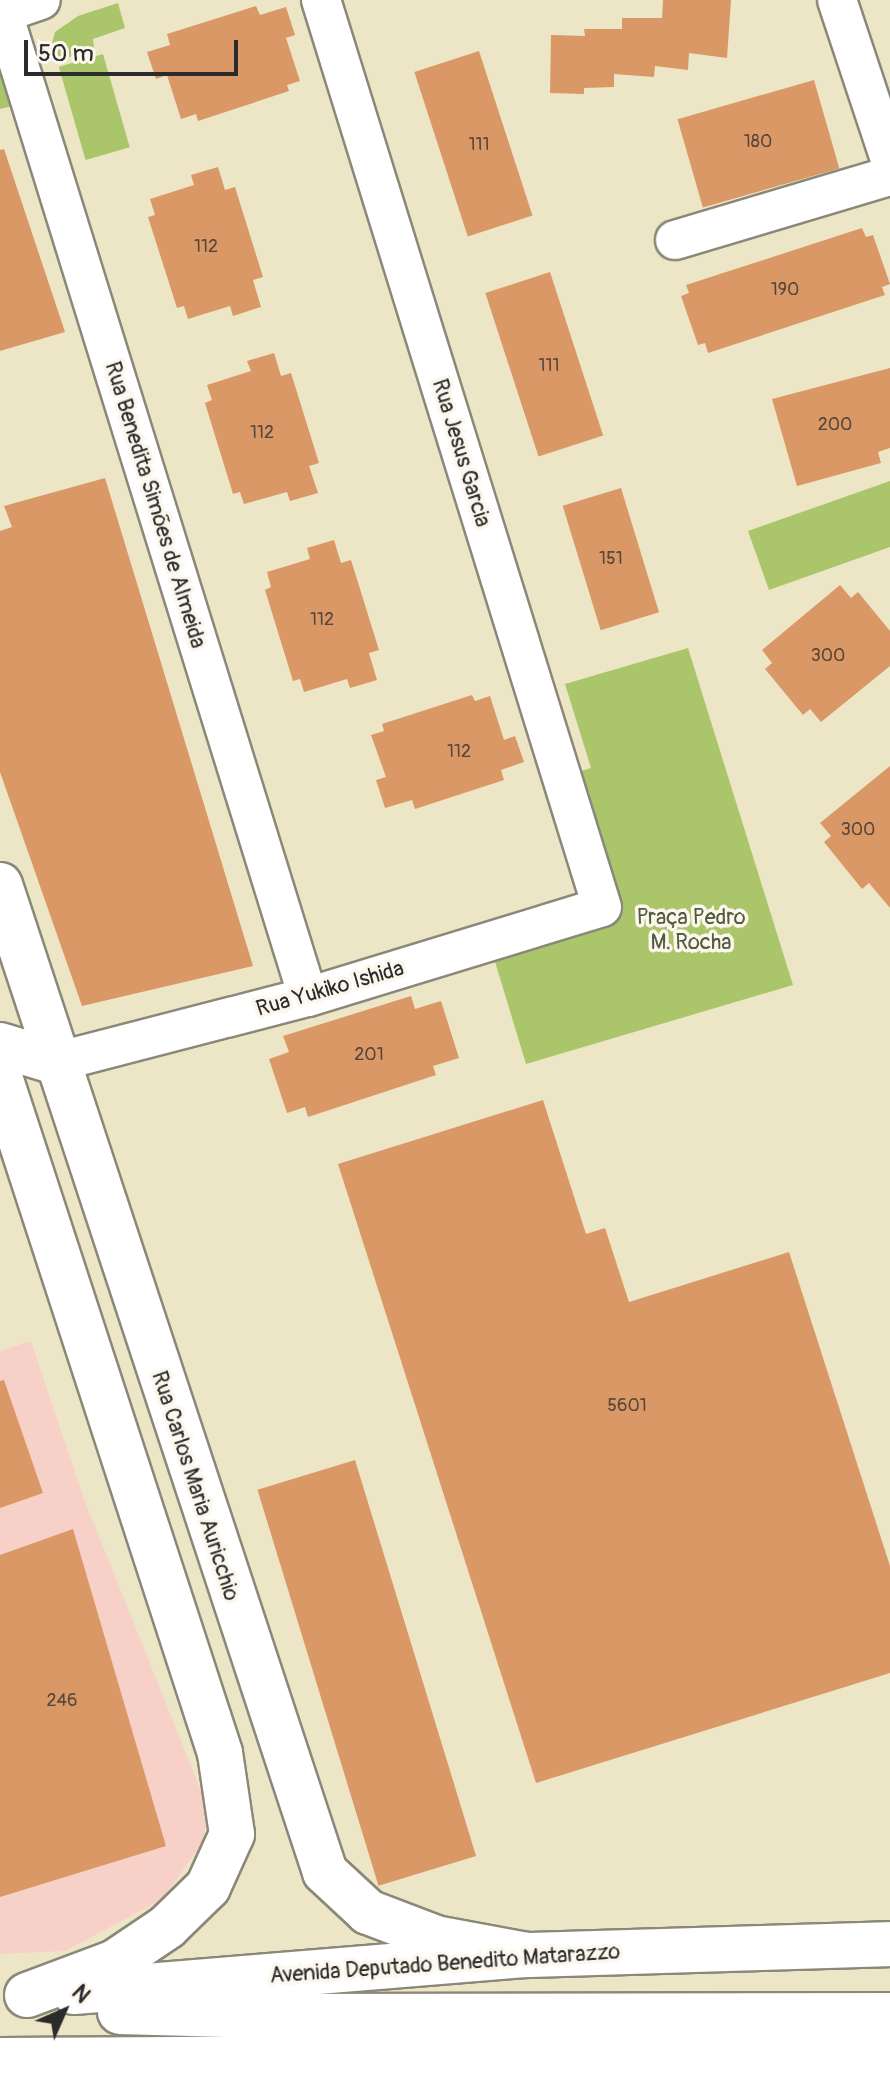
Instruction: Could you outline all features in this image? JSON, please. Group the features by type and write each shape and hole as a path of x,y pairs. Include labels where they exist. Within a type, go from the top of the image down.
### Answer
{"main road":[{"name":"Rua Carlos Maria Auricchio","path":"0,885 325,1872 368,1912 436,1938 527,1955"},
{"path":"0,1045 56,1062"},
{"path":"0,1077 220,1753 232,1834 208,1887 167,1927 115,1962 9,2000"},
{"name":"Avenida Deputado Benedito Matarazzo","path":"9,2000 527,1955 890,1944"},
{"path":"9,2000 262,2016 890,2015"},
{"path":"0,2060 890,2055"}],"street":[{"path":"1,13 41,0"},
{"name":"Rua Jesus Garcia","path":"321,0 602,907"},
{"path":"837,0 890,159"},
{"name":"Rua Benedita Simões de Almeida","path":"1,13 308,997"},
{"path":"675,240 890,176"},
{"name":"Rua Yukiko Ishida","path":"56,1062 308,997 602,907"}],"shaded area":[{"path":"31,1341 84,1499 209,1811 202,1844 161,1900 65,1951 0,1954 0,1351"}],"green space":[{"path":"118,3 125,28 93,39 94,49 60,60 51,47 55,32 78,16"},
{"path":"103,54 130,147 86,160 59,67"},
{"path":"0,56 12,106 0,109"},
{"path":"890,481 890,547 769,590 748,531"},
{"name":"Praça Pedro M. Rocha","path":"688,648 793,985 526,1064 493,955 611,920 568,775 591,768 565,684"}],"building":[{"path":"663,0 731,0 727,58 689,53 688,70 655,66 654,77 614,74 614,87 584,88 584,94 550,93 551,35 585,36 584,29 622,29 622,18 662,18"},
{"path":"256,6 260,15 286,7 295,35 286,38 300,81 287,85 289,91 198,121 196,114 181,119 167,75 156,79 147,52 170,45 167,34"},
{"path":"479,51 532,216 468,237 414,72"},
{"path":"814,80 839,168 703,208 678,119"},
{"path":"4,149 65,332 0,351 0,150"},
{"path":"218,167 225,190 235,187 263,277 253,280 261,307 233,316 230,306 188,319 184,306 177,308 148,217 155,215 150,199 194,185 191,175"},
{"path":"862,228 866,237 873,235 890,284 882,287 885,295 708,353 705,343 698,345 681,296 689,293 686,285"},
{"path":"550,272 603,436 538,457 485,293"},
{"path":"274,353 281,376 291,373 319,463 309,466 318,493 290,501 287,492 244,504 240,492 233,494 205,403 212,400 207,385 251,371 247,361"},
{"path":"890,368 890,448 878,452 881,463 797,486 772,399"},
{"path":"105,478 253,966 82,1006 0,772 0,531 12,527 4,506"},
{"path":"621,488 659,612 601,630 563,506"},
{"path":"334,540 341,563 351,560 379,650 369,653 377,680 350,688 347,679 304,692 300,679 293,681 265,590 271,587 267,572 310,559 307,548"},
{"path":"840,585 851,598 858,592 890,631 890,666 821,722 810,709 803,715 765,669 772,663 762,650"},
{"path":"472,695 475,701 490,696 504,740 515,736 524,762 501,770 504,780 415,809 412,800 385,808 376,780 386,777 371,735 384,731 382,724"},
{"path":"890,766 890,908 869,883 862,889 824,842 831,836 820,823"},
{"path":"411,996 415,1009 441,1001 459,1058 433,1066 436,1075 308,1117 305,1107 287,1113 269,1059 289,1052 283,1036"},
{"path":"543,1100 586,1234 605,1228 629,1302 789,1252 890,1566 890,1673 536,1783 338,1164"},
{"path":"4,1380 43,1493 0,1508 0,1381"},
{"path":"355,1460 476,1856 378,1886 257,1490"},
{"path":"73,1529 166,1846 0,1897 0,1555"}]}
